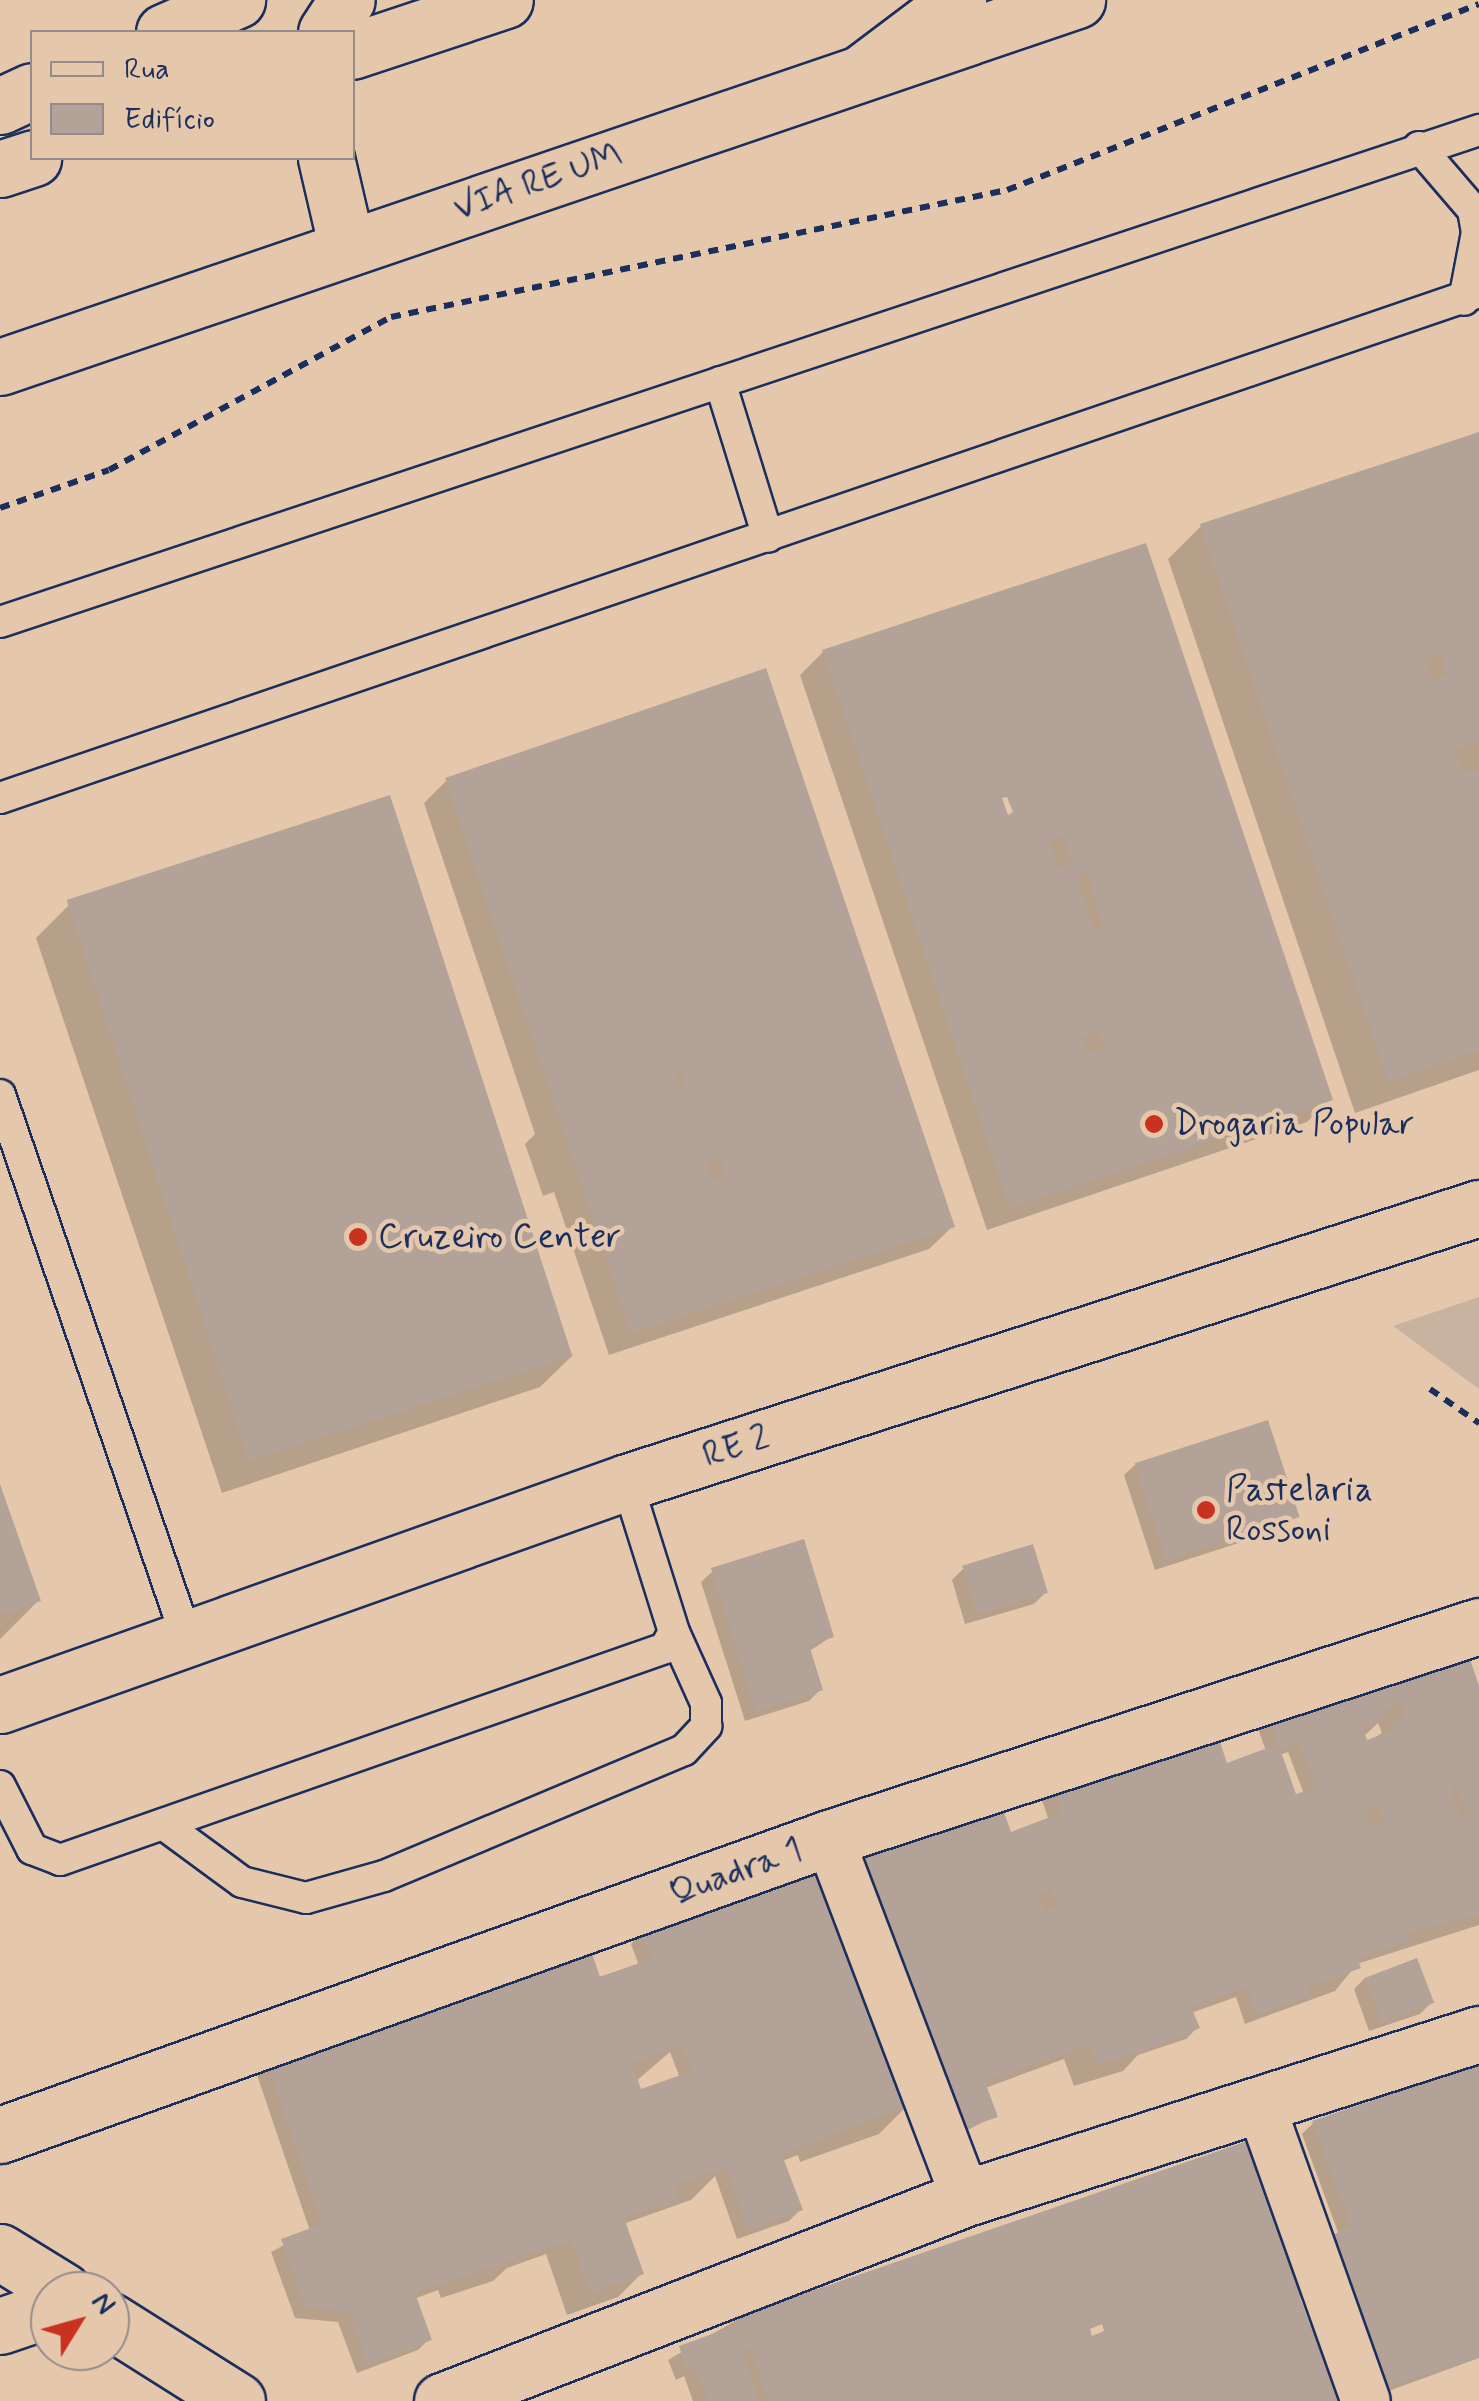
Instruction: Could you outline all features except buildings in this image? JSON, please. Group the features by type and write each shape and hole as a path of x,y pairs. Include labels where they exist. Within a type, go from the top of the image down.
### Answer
{"main road":[{"path":"169,30 237,0"},
{"path":"327,30 347,0"},
{"path":"355,50 505,0"},
{"path":"864,71 958,0"},
{"name":"VIA RE UM","path":"0,367 1078,0"},
{"path":"0,106 30,92"},
{"path":"0,168 30,159"},
{"path":"326,160 347,248"},
{"name":"RE 2","path":"0,1705 626,1482 1479,1208"},
{"name":"Quadra 1","path":"0,2135 829,1838 1479,1626"},
{"path":"442,2401 966,2198 1479,2034"},
{"path":"0,2252 31,2271"},
{"path":"0,2326 30,2316"},
{"path":"130,2333 236,2401"}],"street":[{"path":"829,1838 966,2198"},
{"path":"1260,2104 1366,2401"}],"lane":[{"path":"0,622 1479,130"},
{"path":"0,798 1471,296 1477,232 1473,210 1419,147"},
{"path":"720,382 768,537"},
{"path":"0,1095 186,1640"},
{"path":"163,1824 242,1882 306,1898 384,1876 684,1750 706,1726 706,1703 674,1632 626,1482"},
{"path":"0,1786 32,1849 45,1858 60,1860 665,1648 674,1632"}],"path":[{"path":"0,508 110,470 390,316 1008,190 1479,4"},
{"path":"1430,1389 1479,1423"}],"shaded area":[{"path":"1479,1297 1479,1389 1393,1326"}],"place":[{"name":"Drogaria Popular","path":"1154,1124"},
{"name":"Cruzeiro Center","path":"358,1237"},
{"name":"Pastelaria Rossoni","path":"1206,1510"}]}
